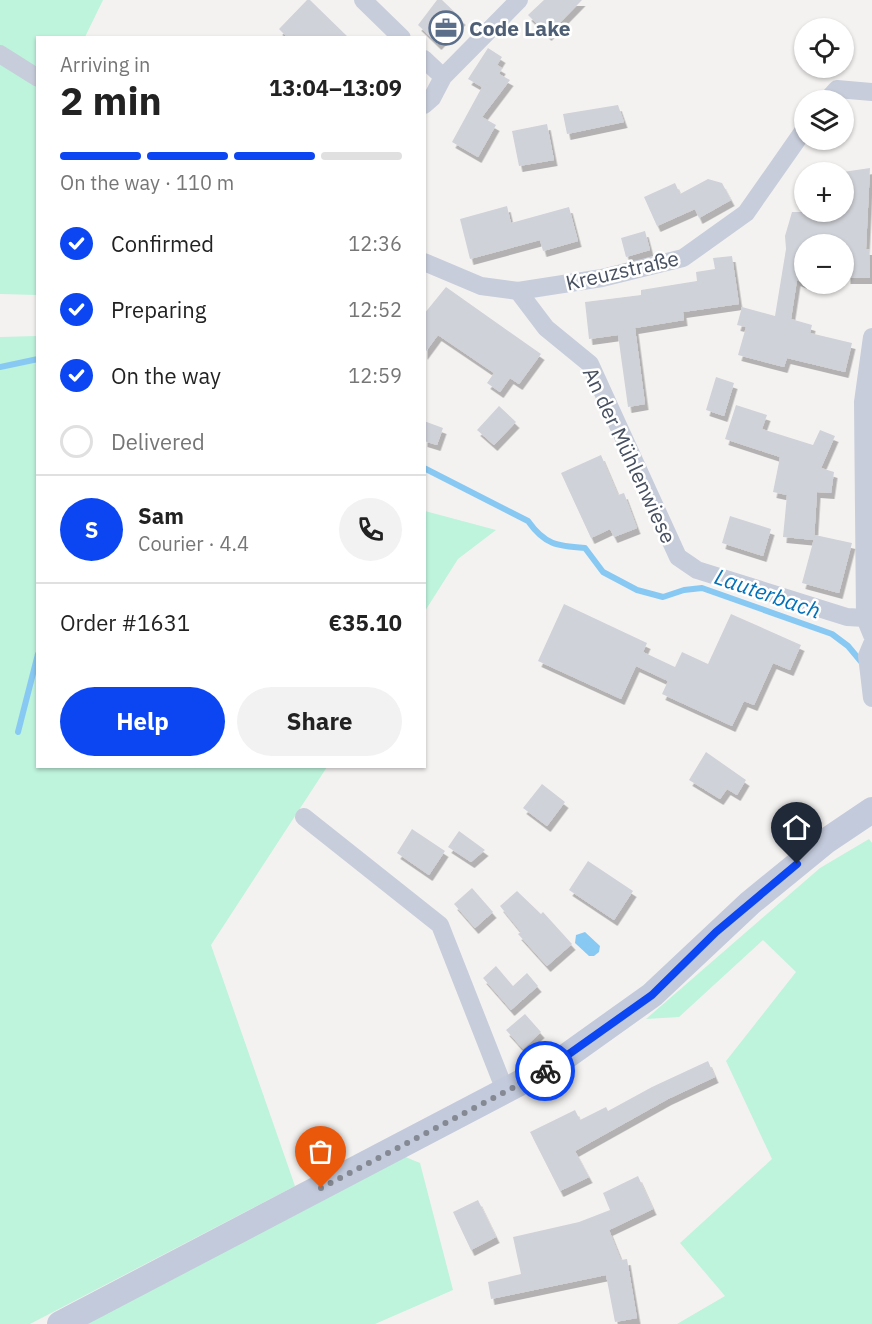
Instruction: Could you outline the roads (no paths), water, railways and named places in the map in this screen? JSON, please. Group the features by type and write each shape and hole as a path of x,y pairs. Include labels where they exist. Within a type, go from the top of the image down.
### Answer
{"main road":[{"path":"60,1324 554,1065 652,995 759,895 826,841 872,810"}],"street":[{"path":"363,0 400,36"},
{"path":"426,103 432,98 443,77 519,0"},
{"path":"0,54 36,77"},
{"path":"426,61 443,77"},
{"path":"854,90 872,92"},
{"name":"Kreuzstraße","path":"426,263 481,286 518,291 602,278 683,258 746,213 794,144"},
{"name":"An der Mühlenwiese","path":"518,291 546,328 591,364 678,557 697,570 847,617 868,626"},
{"path":"868,626 863,402 872,337"},
{"path":"870,650 872,696"},
{"path":"304,817 440,925 506,1092"}],"water":[{"path":"585,932 600,946 599,952 594,956 589,956 575,943 576,935"}],"waterway":[{"name":"Lauterbach","path":"0,367 36,359"},
{"name":"Lauterbach","path":"426,469 528,521 540,535 552,543 585,548 603,572 637,590 663,597 684,590 702,588 832,634 848,646 863,664"},
{"path":"18,732 36,662"}],"place":[{"name":"Code Lake","path":"446,28"}]}
